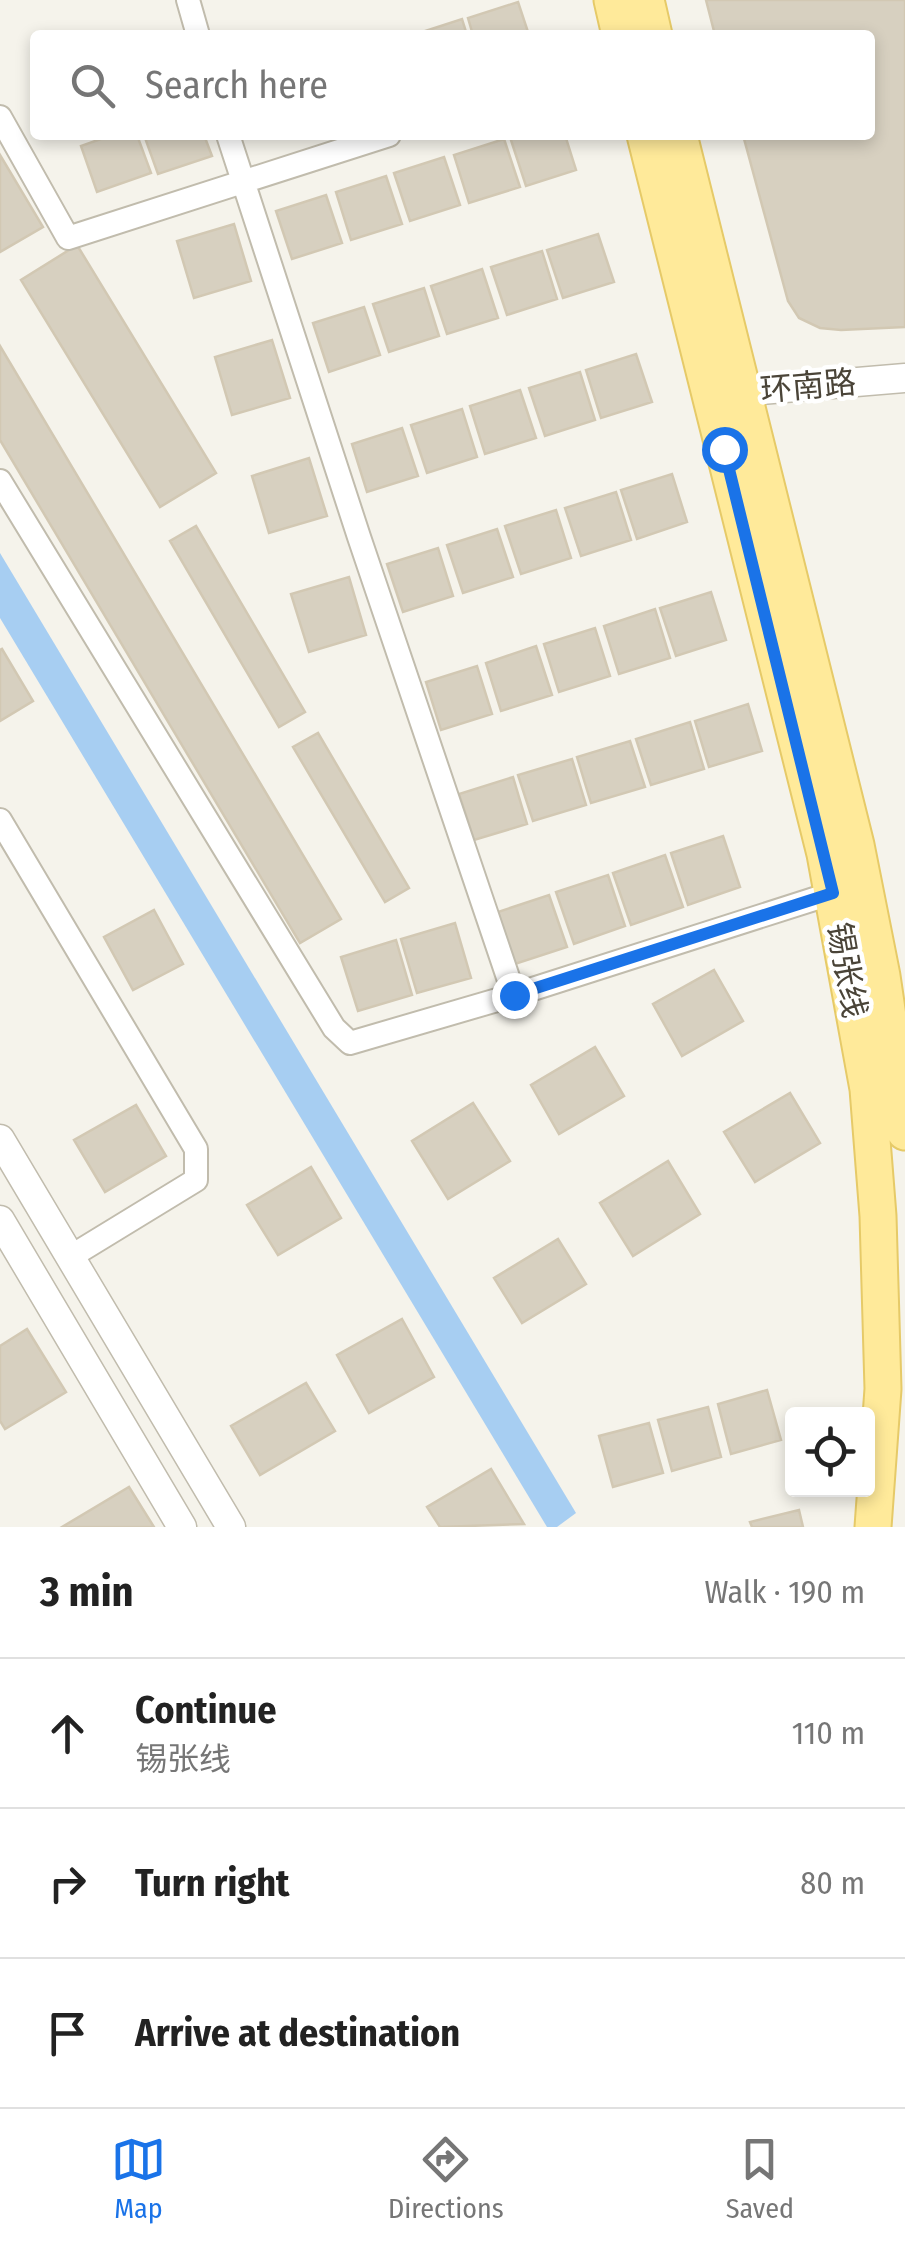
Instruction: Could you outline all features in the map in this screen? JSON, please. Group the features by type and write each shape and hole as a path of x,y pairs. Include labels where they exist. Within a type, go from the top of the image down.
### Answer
{"main road":[{"path":"612,0 619,30"},
{"path":"646,0 653,30"},
{"name":"锡张线","path":"647,140 727,393 856,845 882,976 905,1132"},
{"name":"锡张线","path":"680,140 727,393 833,893 868,1089 878,1216 883,1389 873,1527"}],"street":[{"path":"188,0 197,30"},
{"path":"0,117 68,238 373,140"},
{"path":"230,140 514,995"},
{"name":"环南路","path":"727,393 905,378"},
{"path":"0,481 334,1028 350,1043 833,893"},
{"path":"0,820 196,1149 196,1180 70,1257"},
{"path":"0,1138 231,1527"},
{"path":"0,1220 182,1527"}],"water":[{"path":"0,553 576,1513 557,1527 547,1527 0,618"}],"building":[{"path":"706,0 905,0 905,327 841,330 820,328 799,318 788,301 744,140 875,140 875,30 714,30"},
{"path":"518,2 527,30 472,30 468,18"},
{"path":"462,19 465,30 428,30"},
{"path":"98,140 139,140 151,173 97,192 81,146"},
{"path":"146,140 206,140 212,156 158,174"},
{"path":"504,140 520,187 469,203 454,155"},
{"path":"511,140 567,140 576,170 526,186"},
{"path":"0,155 43,227 0,252"},
{"path":"444,157 460,205 410,221 394,173"},
{"path":"386,176 402,224 351,240 336,192"},
{"path":"326,195 342,243 292,259 276,211"},
{"path":"234,224 251,281 194,298 177,241"},
{"path":"598,234 614,282 563,298 547,250"},
{"path":"77,245 216,473 160,507 21,280"},
{"path":"542,251 557,299 507,315 491,267"},
{"path":"482,269 498,318 447,334 431,286"},
{"path":"424,288 439,336 389,352 373,304"},
{"path":"364,307 380,355 329,372 313,323"},
{"path":"272,340 290,398 232,415 215,357"},
{"path":"0,346 341,919 300,943 0,440"},
{"path":"636,354 652,402 601,418 586,370"},
{"path":"580,372 595,420 545,436 529,388"},
{"path":"520,390 536,438 485,454 470,406"},
{"path":"462,409 477,457 427,473 411,425"},
{"path":"402,428 418,476 367,492 352,444"},
{"path":"309,458 327,516 269,533 252,476"},
{"path":"672,474 687,522 637,539 621,490"},
{"path":"616,492 631,540 581,556 565,508"},
{"path":"556,510 571,558 521,574 505,526"},
{"path":"196,526 305,712 279,727 170,541"},
{"path":"497,529 513,577 463,593 447,545"},
{"path":"438,548 453,596 403,612 387,564"},
{"path":"349,577 366,635 309,652 291,594"},
{"path":"711,592 726,640 676,656 660,608"},
{"path":"655,609 670,658 619,674 604,626"},
{"path":"595,628 610,676 559,692 544,644"},
{"path":"536,646 552,695 501,711 486,663"},
{"path":"0,650 33,701 0,721"},
{"path":"477,666 492,714 441,730 426,682"},
{"path":"748,704 762,751 709,767 695,721"},
{"path":"690,722 704,769 651,785 636,739"},
{"path":"318,733 409,888 385,902 293,747"},
{"path":"630,741 645,787 591,803 577,757"},
{"path":"572,759 586,805 533,821 518,775"},
{"path":"513,777 527,824 474,840 459,794"},
{"path":"723,836 740,887 688,905 671,853"},
{"path":"665,855 683,907 631,925 613,873"},
{"path":"608,875 625,926 574,944 556,892"},
{"path":"549,895 567,947 515,964 498,912"},
{"path":"154,910 183,964 133,990 104,937"},
{"path":"455,923 471,978 417,993 401,939"},
{"path":"396,940 412,995 358,1011 341,957"},
{"path":"714,970 743,1021 682,1056 653,1004"},
{"path":"595,1047 624,1096 559,1134 531,1085"},
{"path":"790,1093 820,1143 755,1182 724,1132"},
{"path":"473,1103 510,1161 448,1199 412,1141"},
{"path":"136,1105 166,1156 105,1192 74,1140"},
{"path":"668,1161 700,1214 633,1256 600,1203"},
{"path":"311,1167 341,1218 278,1255 247,1205"},
{"path":"558,1239 586,1284 522,1323 494,1278"},
{"path":"402,1319 434,1377 369,1413 337,1355"},
{"path":"27,1329 66,1392 5,1429 0,1421 0,1346"},
{"path":"306,1383 335,1431 260,1475 231,1426"},
{"path":"767,1390 781,1440 731,1454 718,1404"},
{"path":"708,1407 721,1457 672,1471 658,1420"},
{"path":"649,1423 663,1473 613,1487 599,1436"},
{"path":"491,1469 524,1524 440,1527 427,1507"},
{"path":"129,1487 154,1527 62,1527"},
{"path":"799,1510 803,1527 752,1527 750,1522"}],"route":[{"path":"514,995 833,893 724,449"}]}
